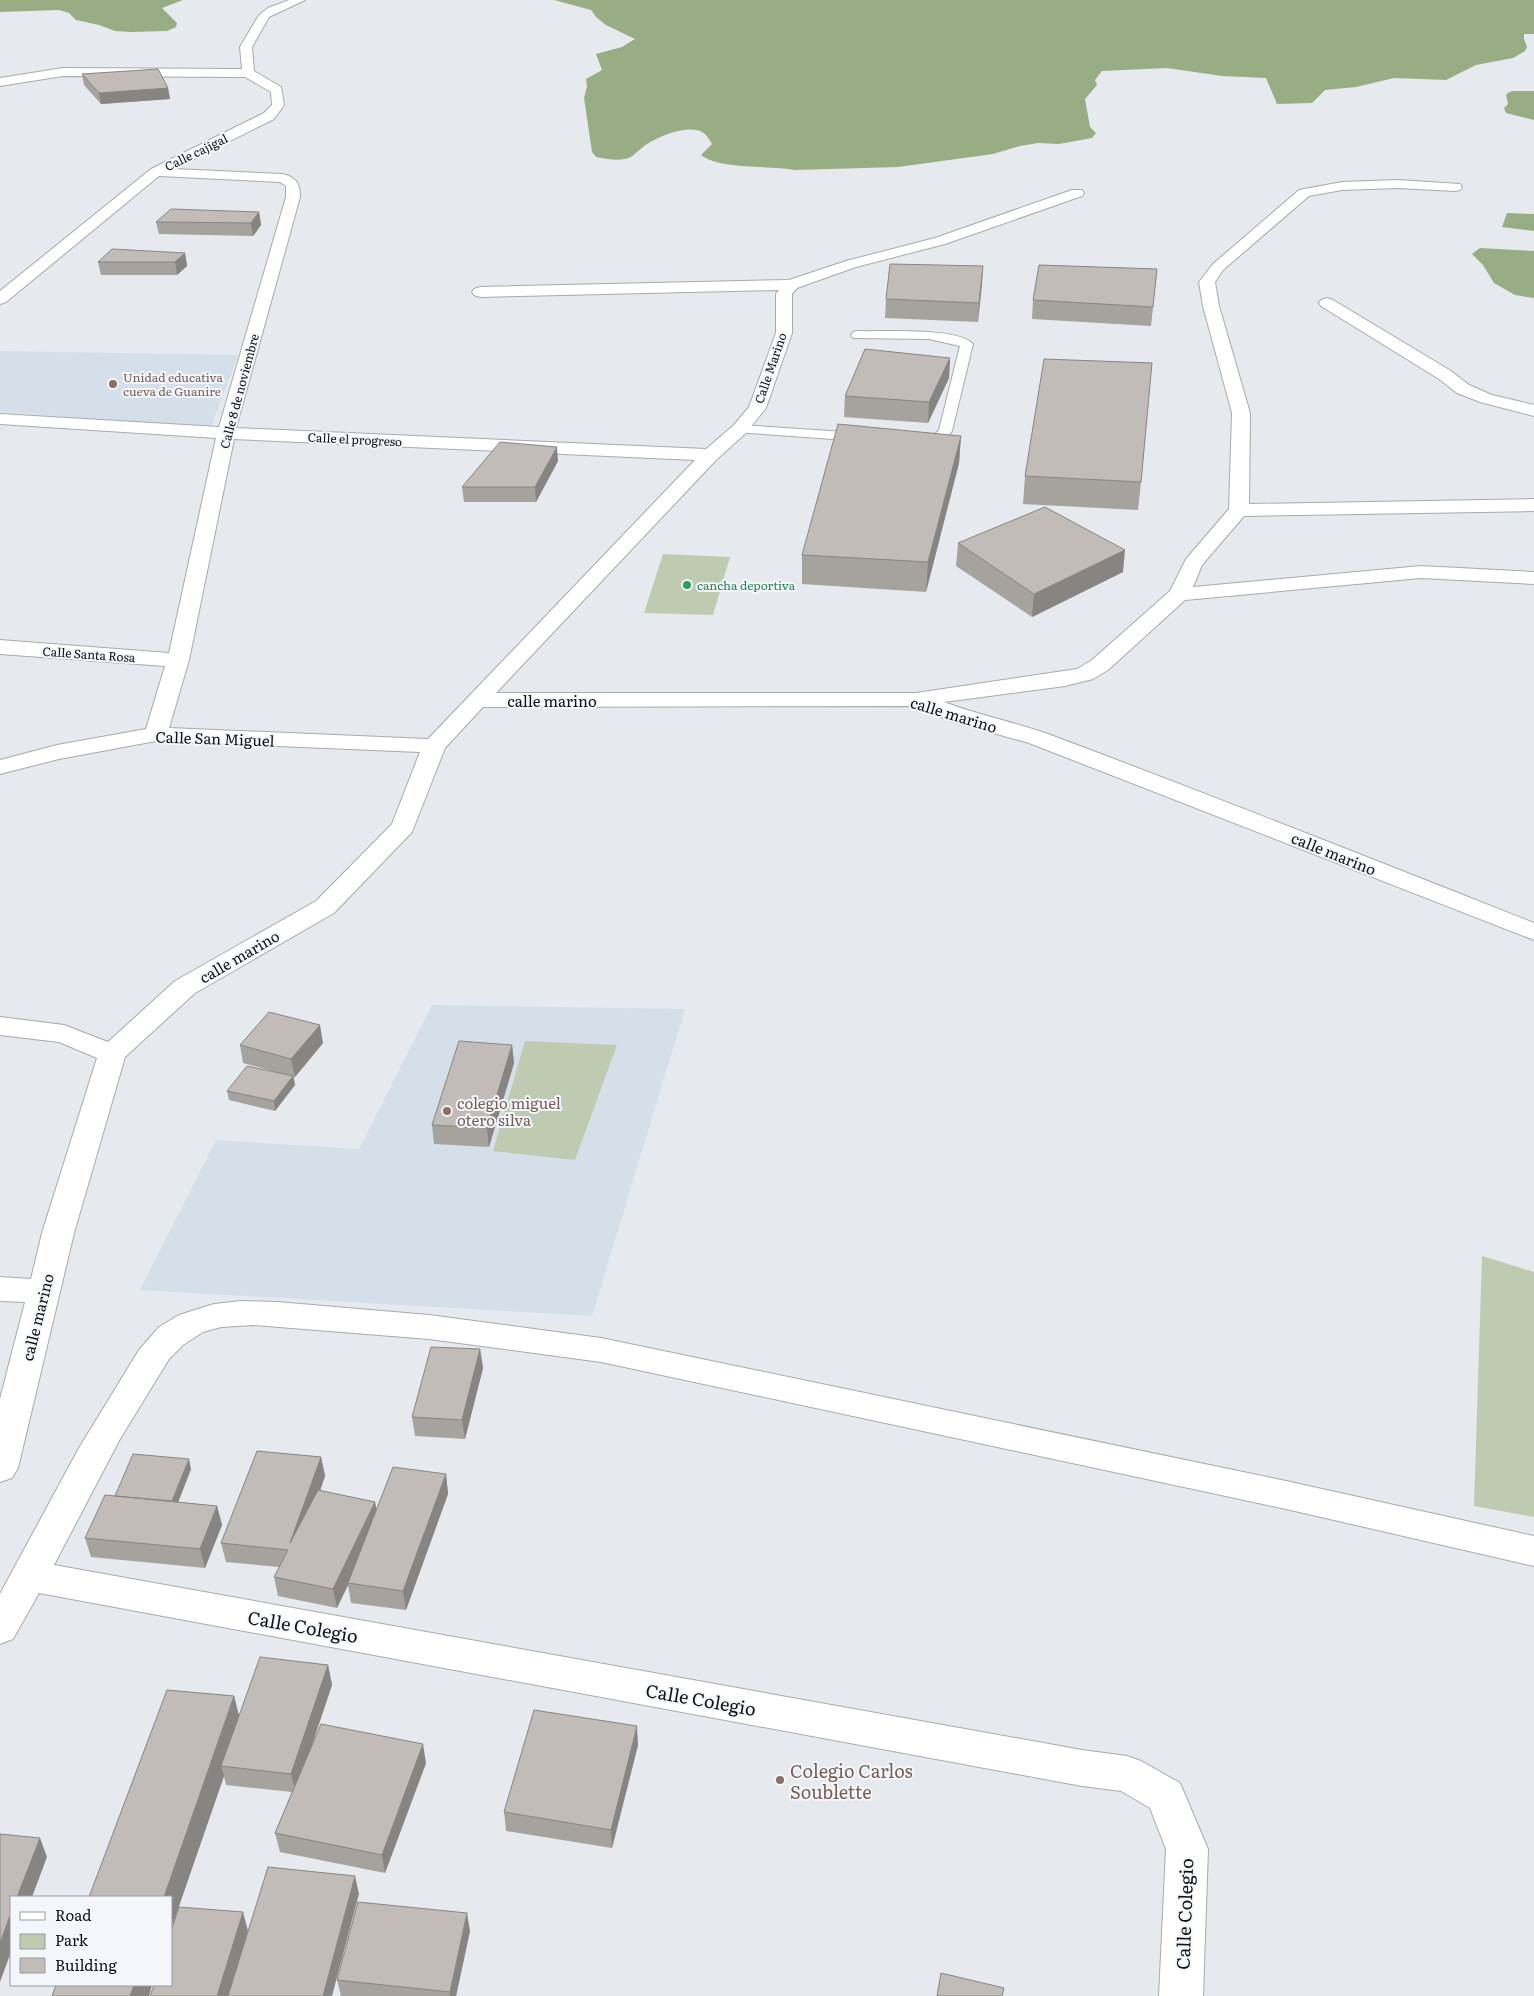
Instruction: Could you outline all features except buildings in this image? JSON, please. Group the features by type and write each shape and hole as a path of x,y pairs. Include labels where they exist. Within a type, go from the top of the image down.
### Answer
{"street":[{"path":"0,82 80,71 248,73 246,47 265,15 272,10 299,0"},
{"name":"Calle cajigal","path":"0,299 156,172 269,116 278,105 277,90 248,73"},
{"name":"Calle 8 de noviembre","path":"156,172 282,178 290,181 293,186 294,197 226,433 178,660 156,734"},
{"path":"914,699 1065,679 1085,674 1100,665 1179,594 1193,563 1239,510 1241,412 1206,282 1218,267 1304,193 1342,186 1398,184 1455,187"},
{"path":"480,292 791,285 851,264 940,240 1077,194"},
{"name":"Calle Marino","path":"477,700 710,455 740,429 757,408 784,333 784,294 791,285"},
{"path":"1326,303 1445,374 1454,384 1476,394 1534,410"},
{"name":"Calle el progreso","path":"0,419 226,433 710,455"},
{"path":"1239,510 1534,505"},
{"path":"1179,594 1421,572 1534,578"},
{"name":"Calle Santa Rosa","path":"0,647 178,660"},
{"name":"calle marino","path":"0,1468 58,1233 112,1054 184,987 325,907 403,827 434,746 477,700 914,699 962,717 1037,738 1252,820 1534,932"},
{"name":"Calle San Miguel","path":"0,766 57,752 156,734 434,746"},
{"path":"0,1026 64,1034 112,1054"},
{"path":"0,1289 44,1292"},
{"path":"0,1628 30,1576 100,1441 158,1351 172,1335 190,1324 207,1317 230,1314 362,1320 516,1337 601,1350 1286,1495 1534,1551"},
{"name":"Calle Colegio","path":"30,1576 1062,1765 1127,1774 1166,1796 1186,1849 1181,1996"}],"lane":[{"path":"857,335 956,338 967,344 945,431 938,439 908,440"},
{"path":"740,429 879,438"}],"shaded area":[{"name":"Unidad educativa cueva de Guanire","path":"0,351 238,355 211,427 0,412"},
{"path":"432,1005 685,1009 592,1316 140,1290 216,1140 359,1149"}],"green space":[{"path":"0,0 183,0 162,8 177,23 176,27 167,31 131,32 115,31 76,20 69,13 59,10 0,12"},
{"path":"554,0 1534,0 1534,34 1524,34 1527,47 1525,51 1513,58 1476,65 1446,80 1394,78 1356,87 1325,90 1312,103 1277,104 1266,78 1222,76 1167,68 1102,71 1095,80 1097,85 1085,99 1090,127 1096,133 1092,138 1059,144 1038,143 993,154 898,167 795,170 732,165 709,160 701,155 712,144 705,134 691,130 674,132 656,139 627,159 614,160 596,157 592,152 584,98 587,87 586,79 602,70 596,54 622,47 635,39 606,25 591,10"},
{"path":"1512,91 1534,91 1534,120 1506,113 1504,108 1508,104 1506,94"},
{"path":"1507,213 1534,214 1534,231 1502,227"},
{"path":"1480,248 1534,251 1534,298 1515,295 1494,283 1483,265 1472,254"},
{"name":"cancha deportiva","path":"663,554 730,557 713,615 644,613"},
{"path":"525,1041 617,1045 575,1160 493,1151"},
{"path":"1482,1256 1534,1272 1534,1517 1474,1506"}],"place":[{"name":"Unidad educativa cueva de Guanire","path":"113,384"},
{"name":"cancha deportiva","path":"687,585"},
{"name":"colegio miguel otero silva","path":"447,1111"},
{"name":"Colegio Carlos Soublette","path":"780,1780"}]}
